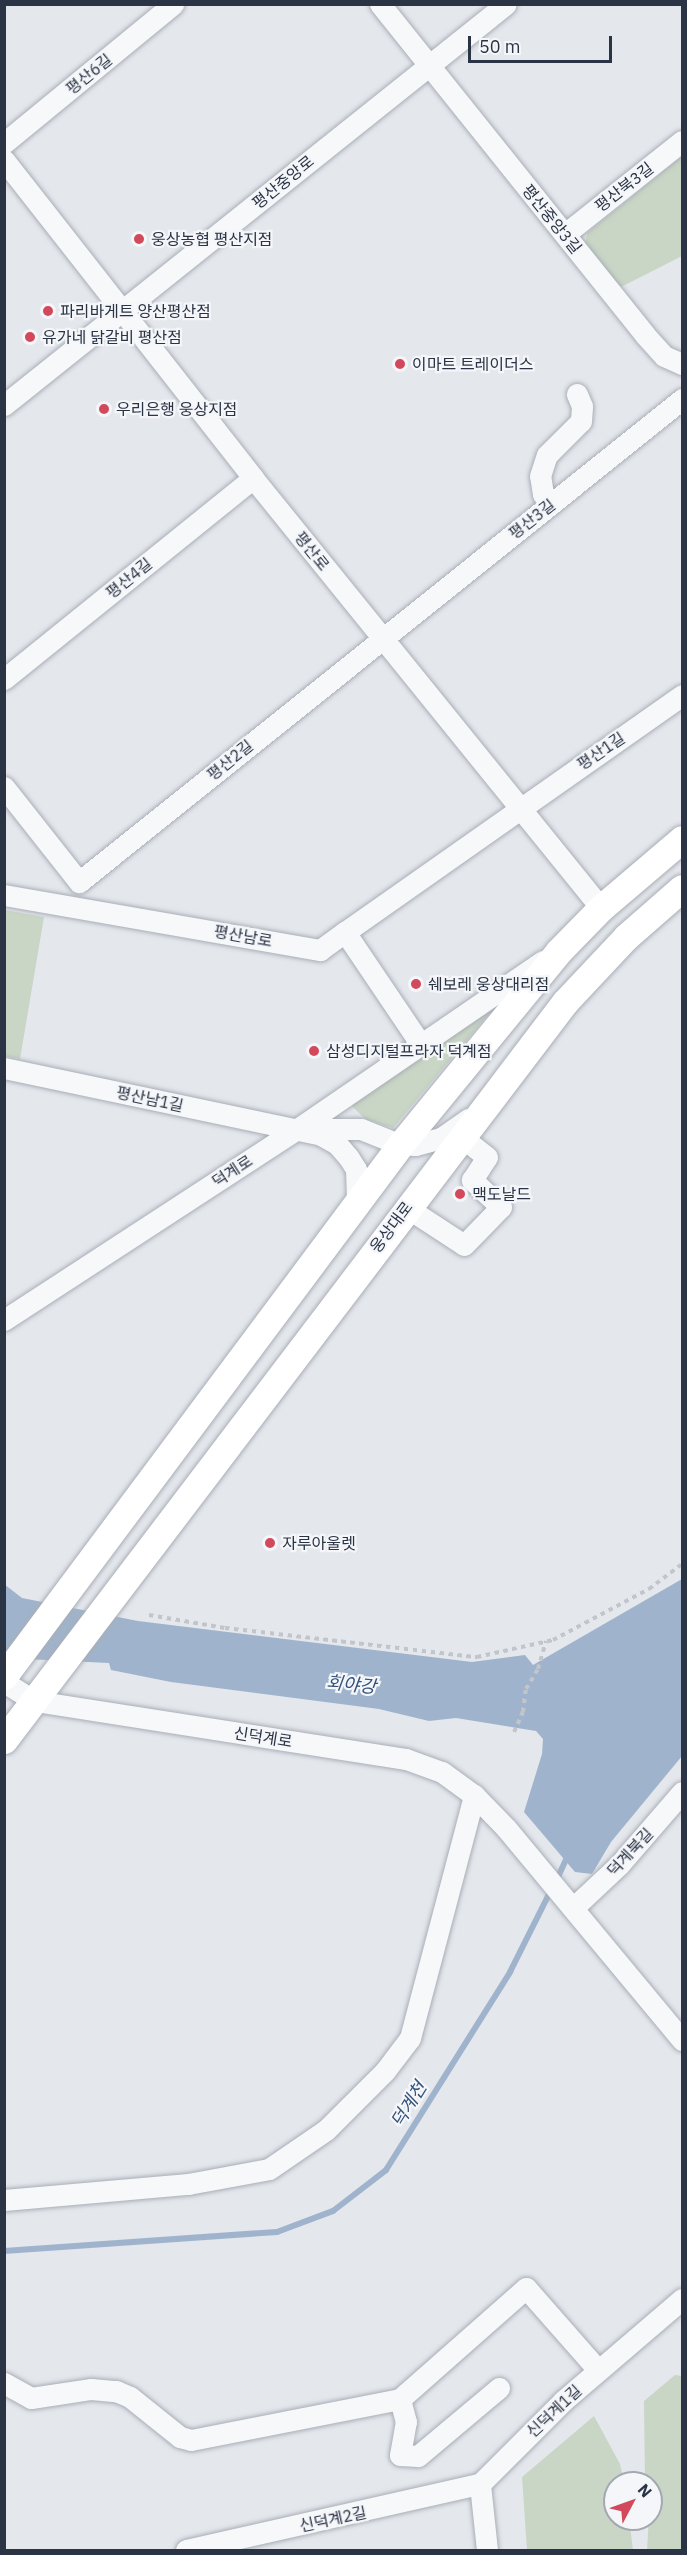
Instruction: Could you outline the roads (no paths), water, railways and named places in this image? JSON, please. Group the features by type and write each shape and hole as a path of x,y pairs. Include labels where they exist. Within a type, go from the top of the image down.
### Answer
{"main road":[{"path":"7,1675 401,1144 558,952 601,908 682,839"},
{"name":"웅상대로","path":"35,1701 120,1584 479,1111 565,1002 626,936 682,888"},
{"name":"평산로","path":"601,908 626,936"},
{"path":"4,1740 35,1701"}],"street":[{"name":"평산6길","path":"4,143 173,4"},
{"name":"평산중앙3길","path":"380,4 645,335 664,356 682,364"},
{"name":"평산중앙로","path":"4,405 506,4"},
{"name":"평산북3길","path":"565,234 682,141"},
{"name":"평산로","path":"4,160 125,310 253,478 601,908"},
{"path":"551,504 540,485 542,464 581,421 582,406 577,394"},
{"name":"평산3길","path":"381,638 682,399"},
{"name":"평산4길","path":"4,679 253,478"},
{"name":"평산2길","path":"79,882 381,638"},
{"name":"평산1길","path":"345,932 519,806 682,695"},
{"path":"4,787 79,882 74,907"},
{"name":"평산남로","path":"4,895 320,950 345,932"},
{"path":"345,932 420,1043"},
{"name":"덕계로","path":"4,1320 296,1130 420,1043 558,952"},
{"name":"평산남1길","path":"4,1068 296,1130"},
{"path":"296,1130 361,1128 401,1144 431,1142 479,1111"},
{"path":"296,1130 321,1135 337,1144 350,1158 356,1169 357,1201"},
{"path":"406,1207 464,1245 501,1207 472,1180 487,1157 460,1136"},
{"name":"신덕계로","path":"7,1675 35,1701 406,1759 442,1772 474,1795 506,1828 573,1908"},
{"name":"덕계북길","path":"573,1908 619,1865 682,1792"},
{"path":"4,2200 188,2184 269,2169 326,2130 385,2071 410,2038 474,1795"},
{"path":"573,1908 682,2040"},
{"path":"4,2383 31,2398 92,2389 116,2391 130,2397 180,2437 191,2440 400,2399 526,2288 598,2370"},
{"name":"신덕계1길","path":"480,2484 504,2456 598,2370 682,2299"},
{"path":"400,2399 406,2422 400,2455 418,2456 499,2388"},
{"path":"406,2422 438,2439"},
{"path":"480,2484 487,2550"},
{"name":"신덕계2길","path":"186,2550 480,2484"}],"water":[{"name":"회야강","path":"682,1579 682,1756 611,1842 592,1874 575,1872 524,1812 542,1754 543,1739 536,1731 456,1718 429,1721 379,1709 171,1682 111,1670 109,1663 5,1658 4,1584 22,1598 138,1621 472,1662 525,1655 533,1665"}],"waterway":[{"name":"덕계천","path":"556,1881 568,1855"},
{"name":"덕계천","path":"4,2251 277,2232 333,2211 386,2170 510,1972 551,1890"}],"place":[{"name":"웅상농협 평산지점","path":"139,239"},
{"name":"파리바게트 양산평산점","path":"48,311"},
{"name":"유가네 닭갈비 평산점","path":"30,337"},
{"name":"이마트 트레이더스","path":"400,364"},
{"name":"우리은행 웅상지점","path":"104,409"},
{"name":"쉐보레 웅상대리점","path":"416,984"},
{"name":"삼성디지털프라자 덕계점","path":"314,1051"},
{"name":"맥도날드","path":"460,1194"},
{"name":"자루아울렛","path":"270,1543"}]}
